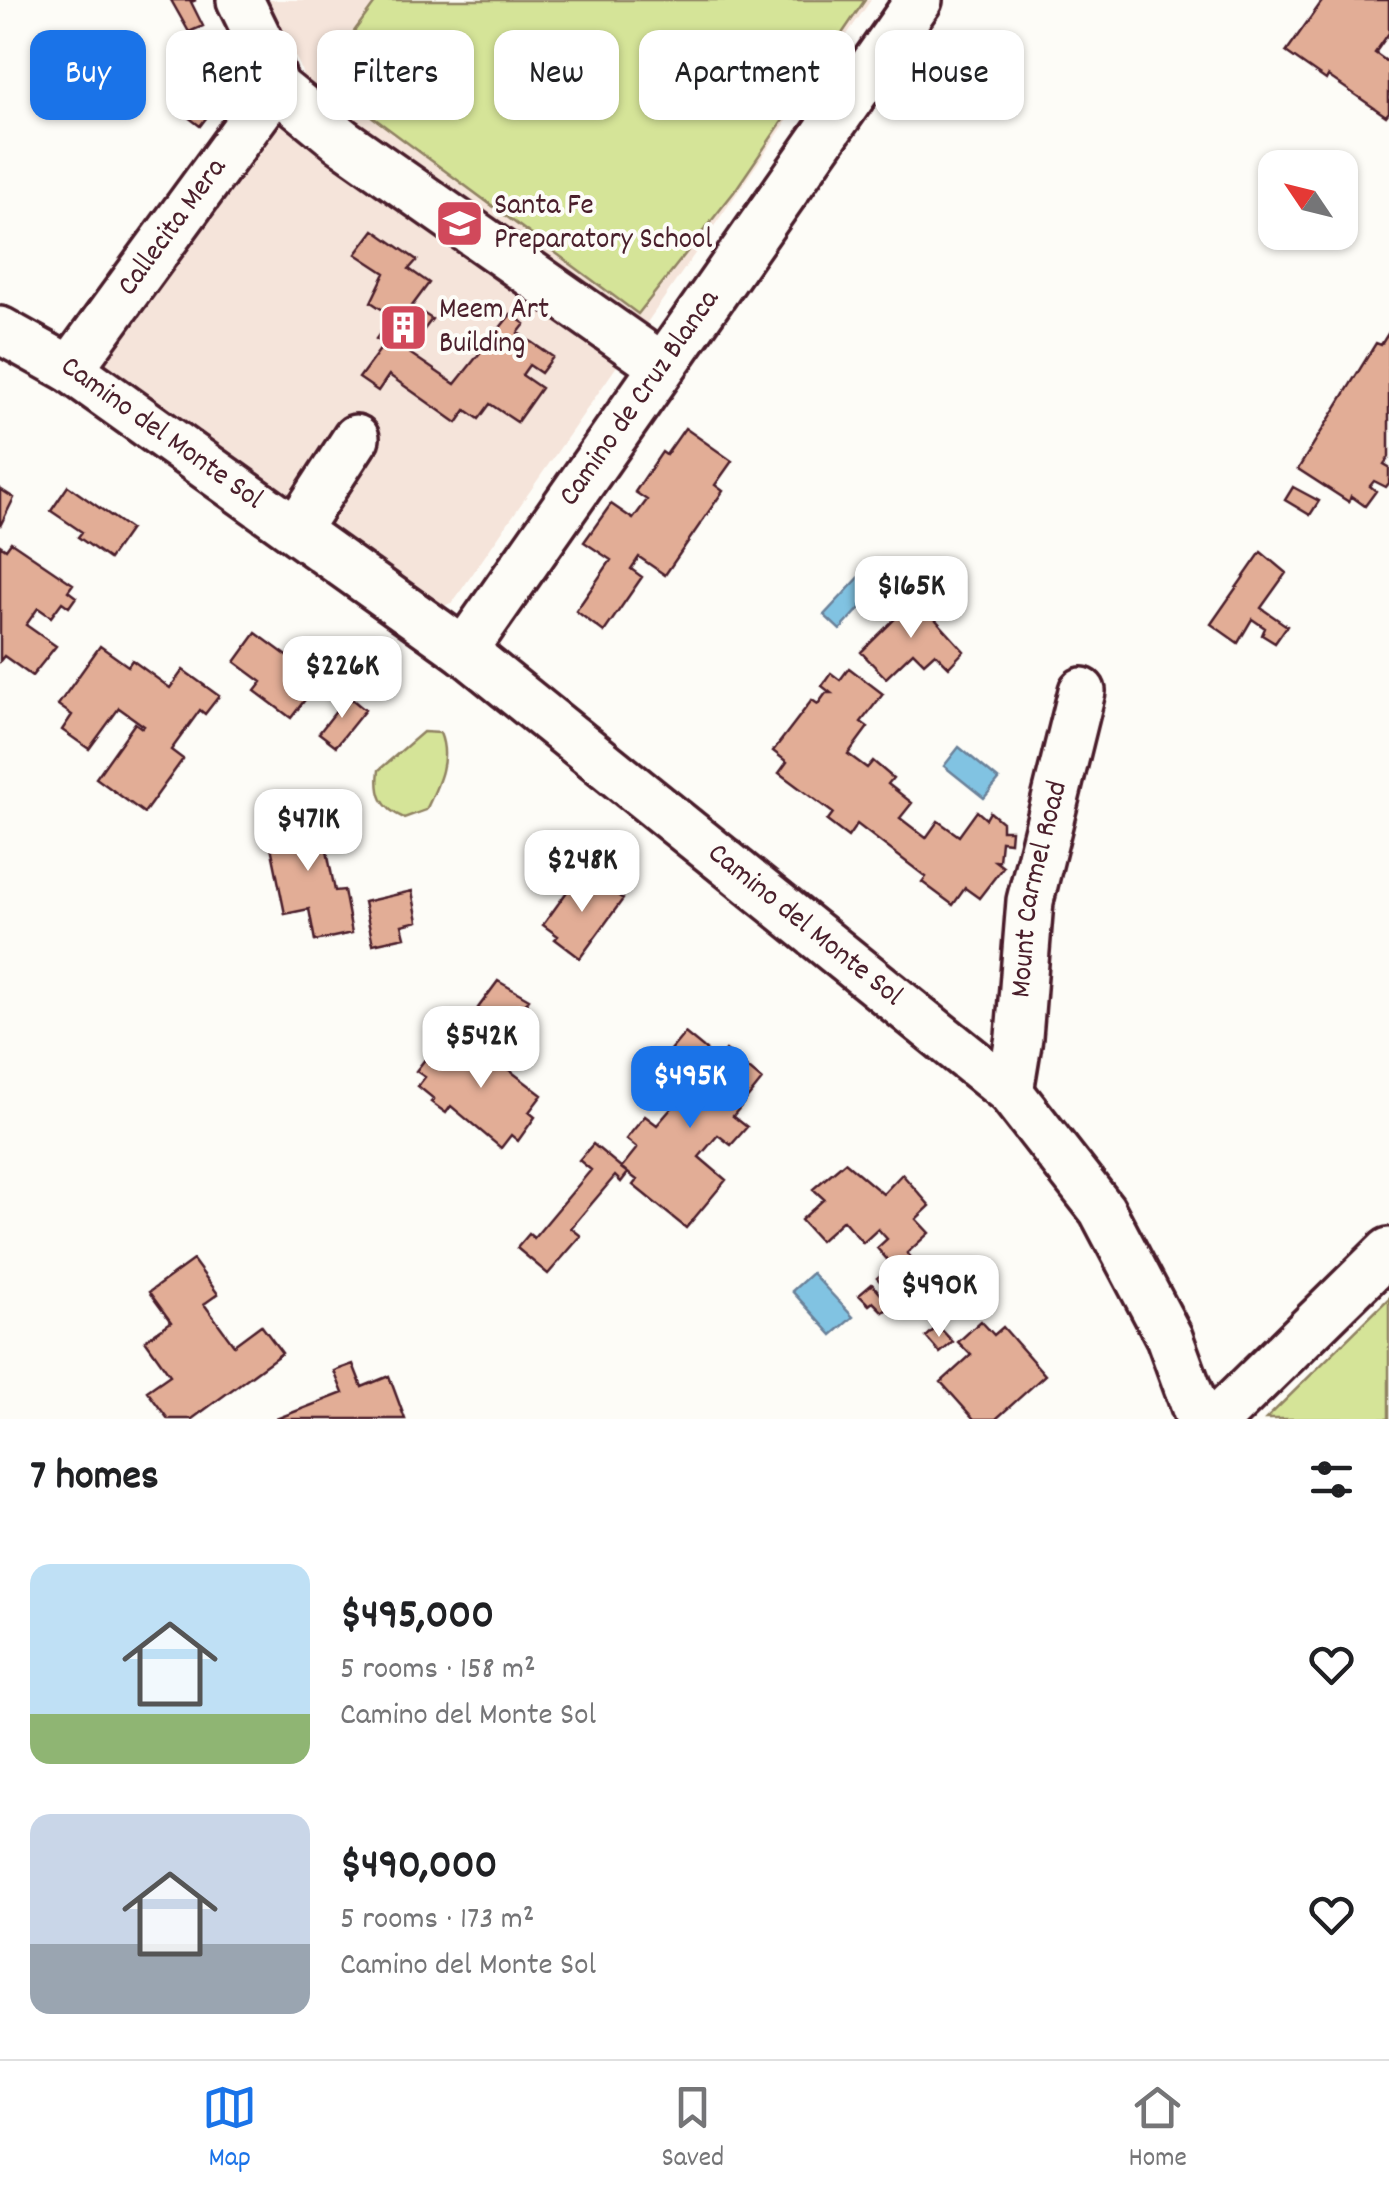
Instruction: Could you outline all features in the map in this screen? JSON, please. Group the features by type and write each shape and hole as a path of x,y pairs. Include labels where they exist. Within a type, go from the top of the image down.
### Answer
{"street":[{"path":"240,0 252,30"},
{"name":"Camino de Cruz Blanca","path":"464,651 919,0"},
{"path":"297,104 342,141 662,366"},
{"name":"Callecita Mera","path":"70,368 252,120"},
{"name":"Camino del Monte Sol","path":"0,330 70,368 464,651 1010,1092 1102,1210 1169,1337 1199,1419"},
{"path":"296,530 356,438"},
{"name":"Mount Carmel Road","path":"1010,1092 1019,1037 1030,901 1082,691"},
{"path":"1218,1419 1389,1250"}],"shaded area":[{"name":"Santa Fe Preparatory School","path":"265,0 871,0 850,30 639,30 639,120 788,120 453,602 442,607 100,365 279,120 297,120 297,95 305,84 297,60 297,30 281,30"}],"green space":[{"path":"377,0 865,0 845,30 639,30 639,120 783,120 734,192 638,314 377,120 474,120 474,30 355,30"},
{"path":"423,732 440,733 442,772 426,810 404,818 390,810 382,799 379,770"},
{"path":"1389,1298 1389,1419 1266,1419"}],"water":[{"path":"866,570 881,585 840,630 824,615"},
{"path":"959,747 999,780 984,798 944,766"},
{"path":"812,1273 853,1317 832,1335 792,1291"}],"building":[{"path":"171,0 196,0 191,2 203,26 188,30"},
{"path":"1323,0 1389,0 1389,33 1375,53 1389,63 1386,116 1286,52"},
{"name":"Meem Art Building","path":"374,230 417,260 409,269 429,283 412,306 432,319 405,350 455,384 511,314 525,324 518,333 553,357 541,373 529,365 522,375 541,388 517,422 490,404 479,419 466,410 457,423 389,375 378,391 359,378 384,344 376,339 392,316 371,302 385,273 356,254"},
{"path":"1389,332 1389,457 1384,464 1389,467 1389,483 1386,487 1374,481 1370,486 1376,491 1365,506 1351,496 1349,502 1298,469 1376,343 1381,345"},
{"path":"685,428 732,461 715,485 723,491 665,575 639,557 631,569 642,577 604,632 576,611 611,560 584,542 611,504 633,519 647,500 635,492 662,452 666,455"},
{"path":"68,486 130,529 109,559 78,537 82,532 51,511"},
{"path":"1293,487 1319,501 1310,515 1285,500"},
{"path":"0,489 14,498 0,526"},
{"path":"11,542 73,584 68,591 76,597 69,607 62,602 51,617 38,608 26,625 56,646 32,676 4,656 0,661 0,545 6,549"},
{"path":"1261,552 1286,573 1261,608 1287,626 1275,643 1262,635 1265,628 1252,619 1238,643 1211,624"},
{"path":"916,598 964,651 949,667 935,653 924,663 913,652 886,678 861,652"},
{"path":"256,633 320,680 291,718 255,691 262,682 235,662"},
{"path":"100,646 128,666 132,660 170,688 183,670 219,696 205,714 200,710 171,750 183,759 144,813 96,778 135,723 144,726 119,708 89,749 62,730 72,715 58,705"},
{"path":"849,668 883,694 861,722 868,727 848,754 867,768 873,761 893,778 888,784 912,803 900,818 926,838 938,821 959,836 977,811 986,819 990,812 1002,822 1002,830 1011,830 1010,842 1001,841 999,861 995,861 1003,867 979,898 965,888 953,905 922,882 926,877 857,824 848,837 827,821 833,813 779,773 787,762 773,751 812,700 818,704 826,693 831,693 822,686 831,673 840,680"},
{"path":"348,696 365,710 336,746 319,733"},
{"path":"319,811 335,891 344,890 352,933 315,941 309,909 285,914 266,822"},
{"path":"579,875 594,886 597,880 623,899 580,958 543,925"},
{"path":"412,891 418,921 402,925 405,937 373,944 364,902"},
{"path":"498,981 529,999 508,1026 478,1008"},
{"path":"685,1033 718,1060 726,1050 762,1080 733,1116 747,1127 731,1145 718,1135 699,1157 726,1180 686,1228 633,1185 637,1180 621,1168 637,1148 626,1139 645,1116 657,1125 689,1088 660,1063"},
{"path":"480,1037 506,1055 500,1063 542,1095 529,1112 535,1117 518,1141 511,1135 501,1148 451,1106 446,1113 431,1102 434,1099 418,1086 425,1077 416,1071 426,1058 432,1062 448,1045 465,1057"},
{"path":"593,1144 628,1173 621,1182 615,1176 571,1228 581,1236 548,1274 517,1248 529,1234 534,1238 591,1170 579,1160"},
{"path":"845,1162 883,1194 902,1174 930,1206 916,1219 929,1233 907,1253 922,1269 893,1295 877,1278 892,1265 877,1248 887,1239 878,1229 863,1243 843,1220 820,1241 801,1220 824,1199 813,1189"},
{"path":"193,1260 218,1294 204,1304 234,1345 261,1325 282,1353 192,1419 168,1419 147,1391 170,1375 145,1340 171,1322 149,1292"},
{"path":"872,1284 891,1306 883,1312 859,1295"},
{"path":"981,1321 994,1335 1003,1327 1045,1375 996,1419 974,1419 941,1382 971,1355 958,1342"},
{"path":"938,1326 953,1342 940,1353 926,1337"},
{"path":"353,1364 362,1387 389,1376 405,1419 276,1419 343,1393 334,1371"}],"place":[{"name":"Santa Fe Preparatory School","path":"459,224"},
{"name":"Meem Art Building","path":"404,328"}]}
